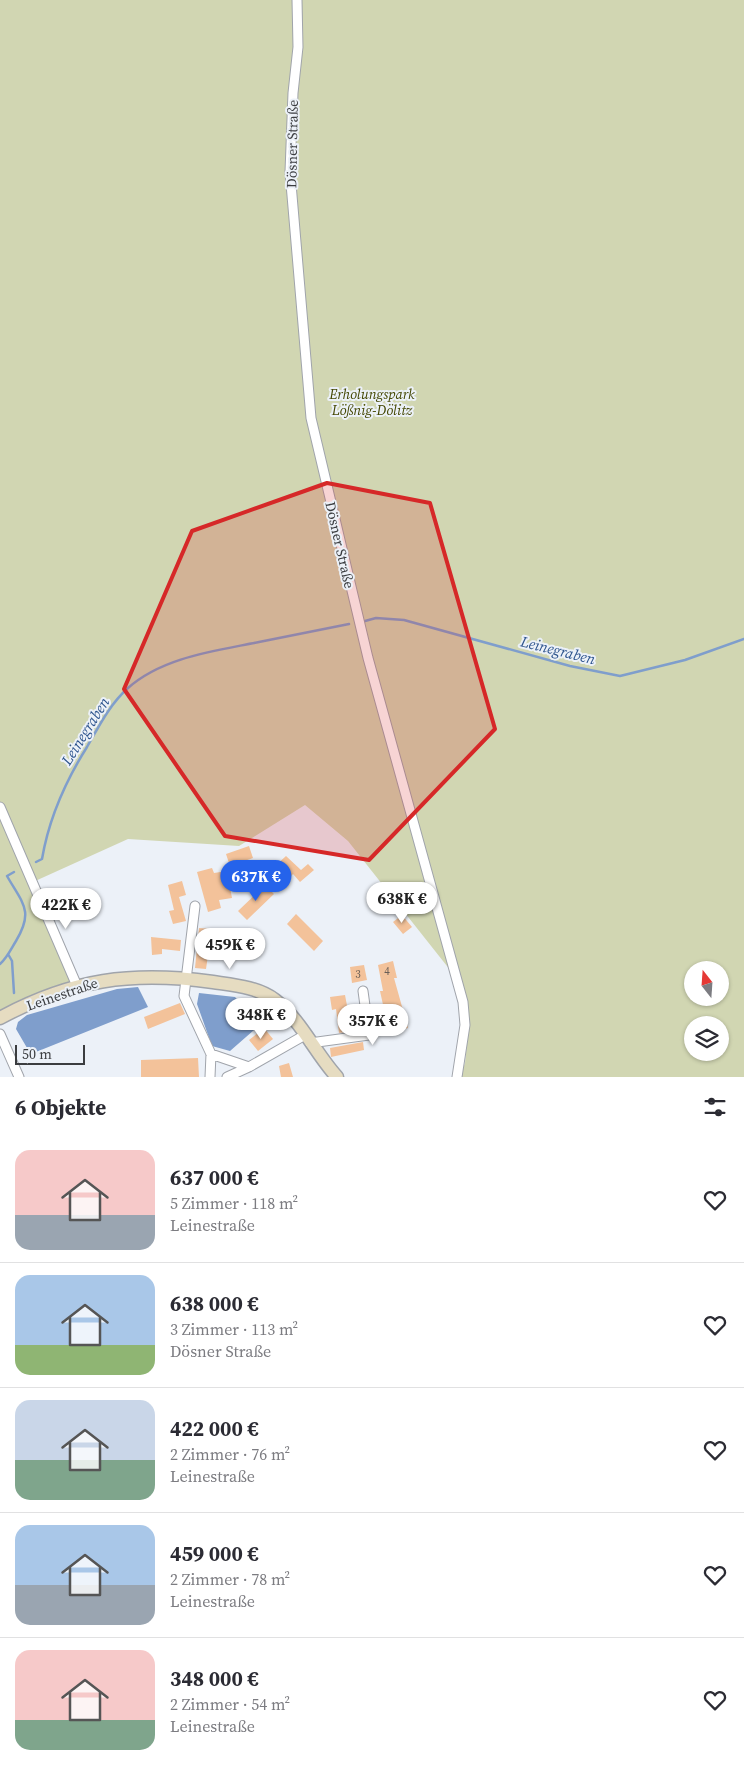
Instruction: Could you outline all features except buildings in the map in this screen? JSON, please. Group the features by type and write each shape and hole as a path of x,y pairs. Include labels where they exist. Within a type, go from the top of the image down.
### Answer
{"main road":[{"name":"Leinestraße","path":"0,1018 47,996 77,986 127,977 186,979 231,984 266,995 283,1007 337,1077"}],"street":[{"name":"Dösner Straße","path":"297,0 298,48 293,93 290,172 311,418 368,658 463,1002 465,1025 457,1077"},
{"path":"0,807 77,986"},
{"path":"195,906 184,996 211,1054 210,1077"},
{"path":"227,1077 308,1039 369,1035 363,991"},
{"path":"0,1034 19,1077"},
{"path":"211,1054 249,1067"}],"highlighted area":[{"path":"327,483 430,503 495,729 369,860 225,836 124,689 192,531"}],"green space":[{"name":"Erholungspark Lößnig-Dölitz","path":"0,0 744,0 744,1077 460,1077 465,1063 469,1023 458,980 348,841 305,805 239,846 128,839 33,882 77,986 0,1018"}],"water":[{"path":"138,987 148,1007 36,1052 30,1053 16,1029 18,1022 27,1015 117,989"},
{"path":"199,993 235,997 253,1016 254,1030 230,1051 212,1046 197,1004"}],"waterway":[{"name":"Leinegraben","path":"365,621 376,618 404,620 570,666 620,676 685,660 744,639"},
{"name":"Leinegraben","path":"36,862 42,859 49,829 59,801 105,716 128,688 142,677 173,662 190,657 349,624"},
{"name":"Leinegraben","path":"0,964 16,941 24,922 25,915 22,901 7,876 14,872"},
{"path":"8,954 12,961 14,993"}]}
